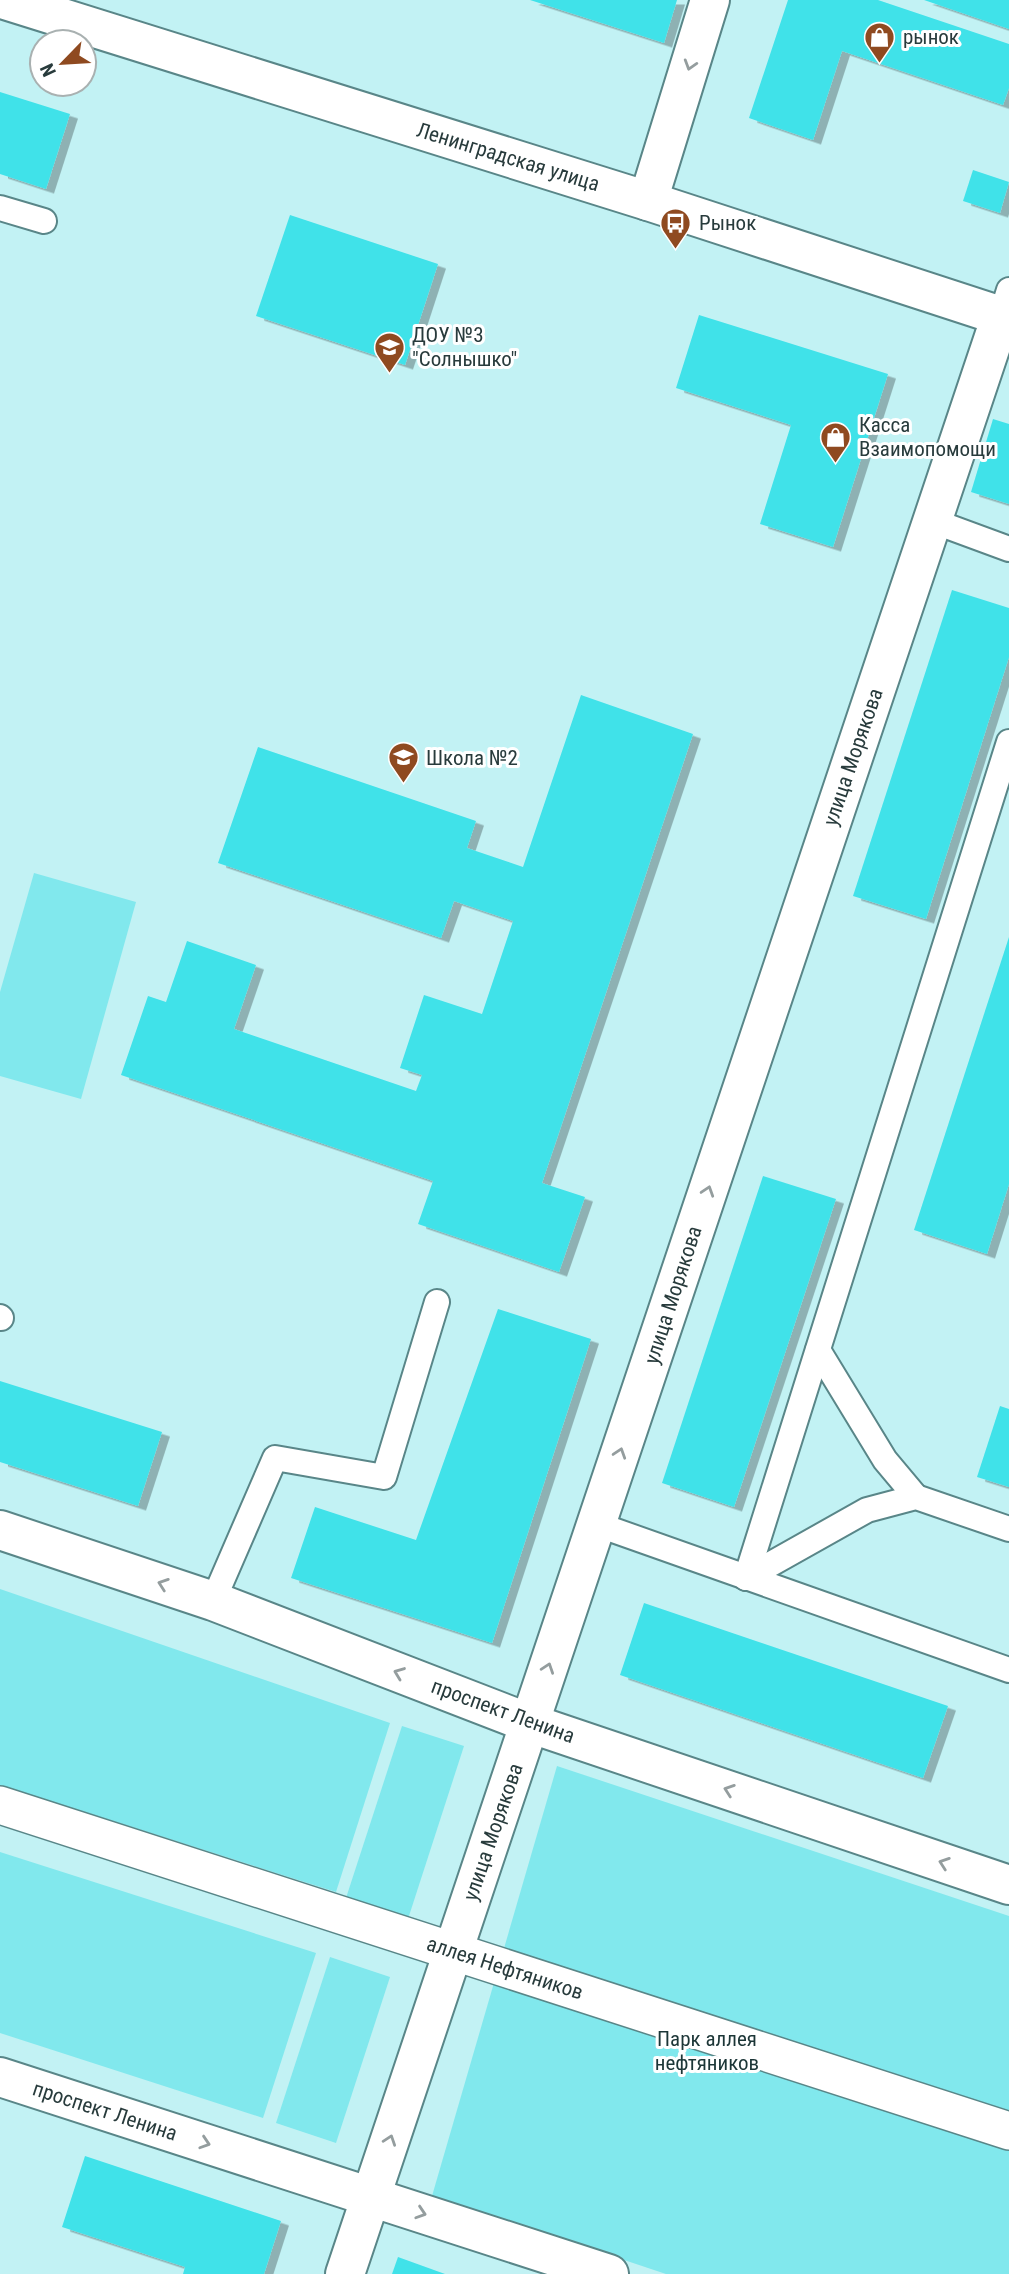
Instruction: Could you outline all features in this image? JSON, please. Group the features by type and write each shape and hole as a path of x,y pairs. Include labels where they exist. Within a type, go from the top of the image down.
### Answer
{"main road":[{"name":"Ленинградская улица","path":"5,0 648,201 1007,308"},
{"path":"648,201 710,0"},
{"name":"улица Морякова","path":"345,2274 933,521 1007,308"},
{"name":"проспект Ленина","path":"0,1530 213,1601 529,1723 1009,1885"},
{"name":"проспект Ленина","path":"0,2077 609,2274"}],"street":[{"name":"аллея Нефтяников","path":"0,1805 1009,2131"}],"lane":[{"path":"0,208 44,221"},
{"path":"933,521 1009,549"},
{"path":"747,1578 1009,742"},
{"path":"213,1601 275,1458 384,1478 437,1302"},
{"path":"818,1350 885,1460 916,1497 1009,1529"},
{"path":"747,1578 867,1510 916,1497"},
{"path":"596,1524 1009,1670"}],"green space":[{"path":"34,873 136,902 81,1099 0,1076 0,992"},
{"path":"0,1589 390,1723 336,1892 0,1785"},
{"path":"402,1726 464,1746 408,1919 346,1898"},
{"name":"Парк аллея нефтяников","path":"557,1766 1009,1916 1009,2274 666,2274 432,2196"},
{"path":"0,1852 316,1953 263,2118 0,2033"},
{"path":"330,1957 390,1977 336,2143 276,2123"}],"building":[{"path":"530,0 677,0 664,43"},
{"path":"788,0 878,0 1009,44 1009,88 1003,105 842,51 813,140 749,118"},
{"path":"924,0 1009,0 1009,29"},
{"path":"0,92 70,114 46,189 0,174"},
{"path":"973,170 1009,182 1000,213 963,201"},
{"path":"290,215 438,264 405,365 256,316"},
{"path":"699,315 888,374 833,547 760,524 791,425 676,388"},
{"path":"993,419 1009,424 1009,504 971,492"},
{"path":"952,590 1009,608 1009,657 926,919 853,896"},
{"path":"581,695 693,734 542,1183 585,1197 559,1272 418,1224 433,1181 121,1075 148,996 166,1002 187,941 256,965 234,1029 416,1091 422,1075 400,1068 424,995 482,1014 513,921 454,901 441,938 218,863 258,747 476,821 467,848 523,867"},
{"path":"1009,937 1009,1184 987,1254 914,1230"},
{"path":"763,1176 836,1199 734,1507 662,1483"},
{"path":"498,1309 591,1339 492,1643 291,1578 315,1507 416,1540"},
{"path":"0,1381 162,1432 138,1506 0,1462"},
{"path":"1000,1406 1009,1409 1009,1487 977,1477"},
{"path":"644,1603 948,1706 923,1778 620,1675"},
{"path":"85,2156 281,2221 264,2274 183,2274 185,2267 62,2227"},
{"path":"398,2257 445,2274 392,2274"}],"place":[{"name":"рынок","path":"880,64"},
{"name":"Рынок","path":"676,250"},
{"name":"ДОУ №3 \"Солнышко\"","path":"389,374"},
{"name":"Касса Взаимопомощи","path":"836,464"},
{"name":"Школа №2","path":"403,785"}]}
